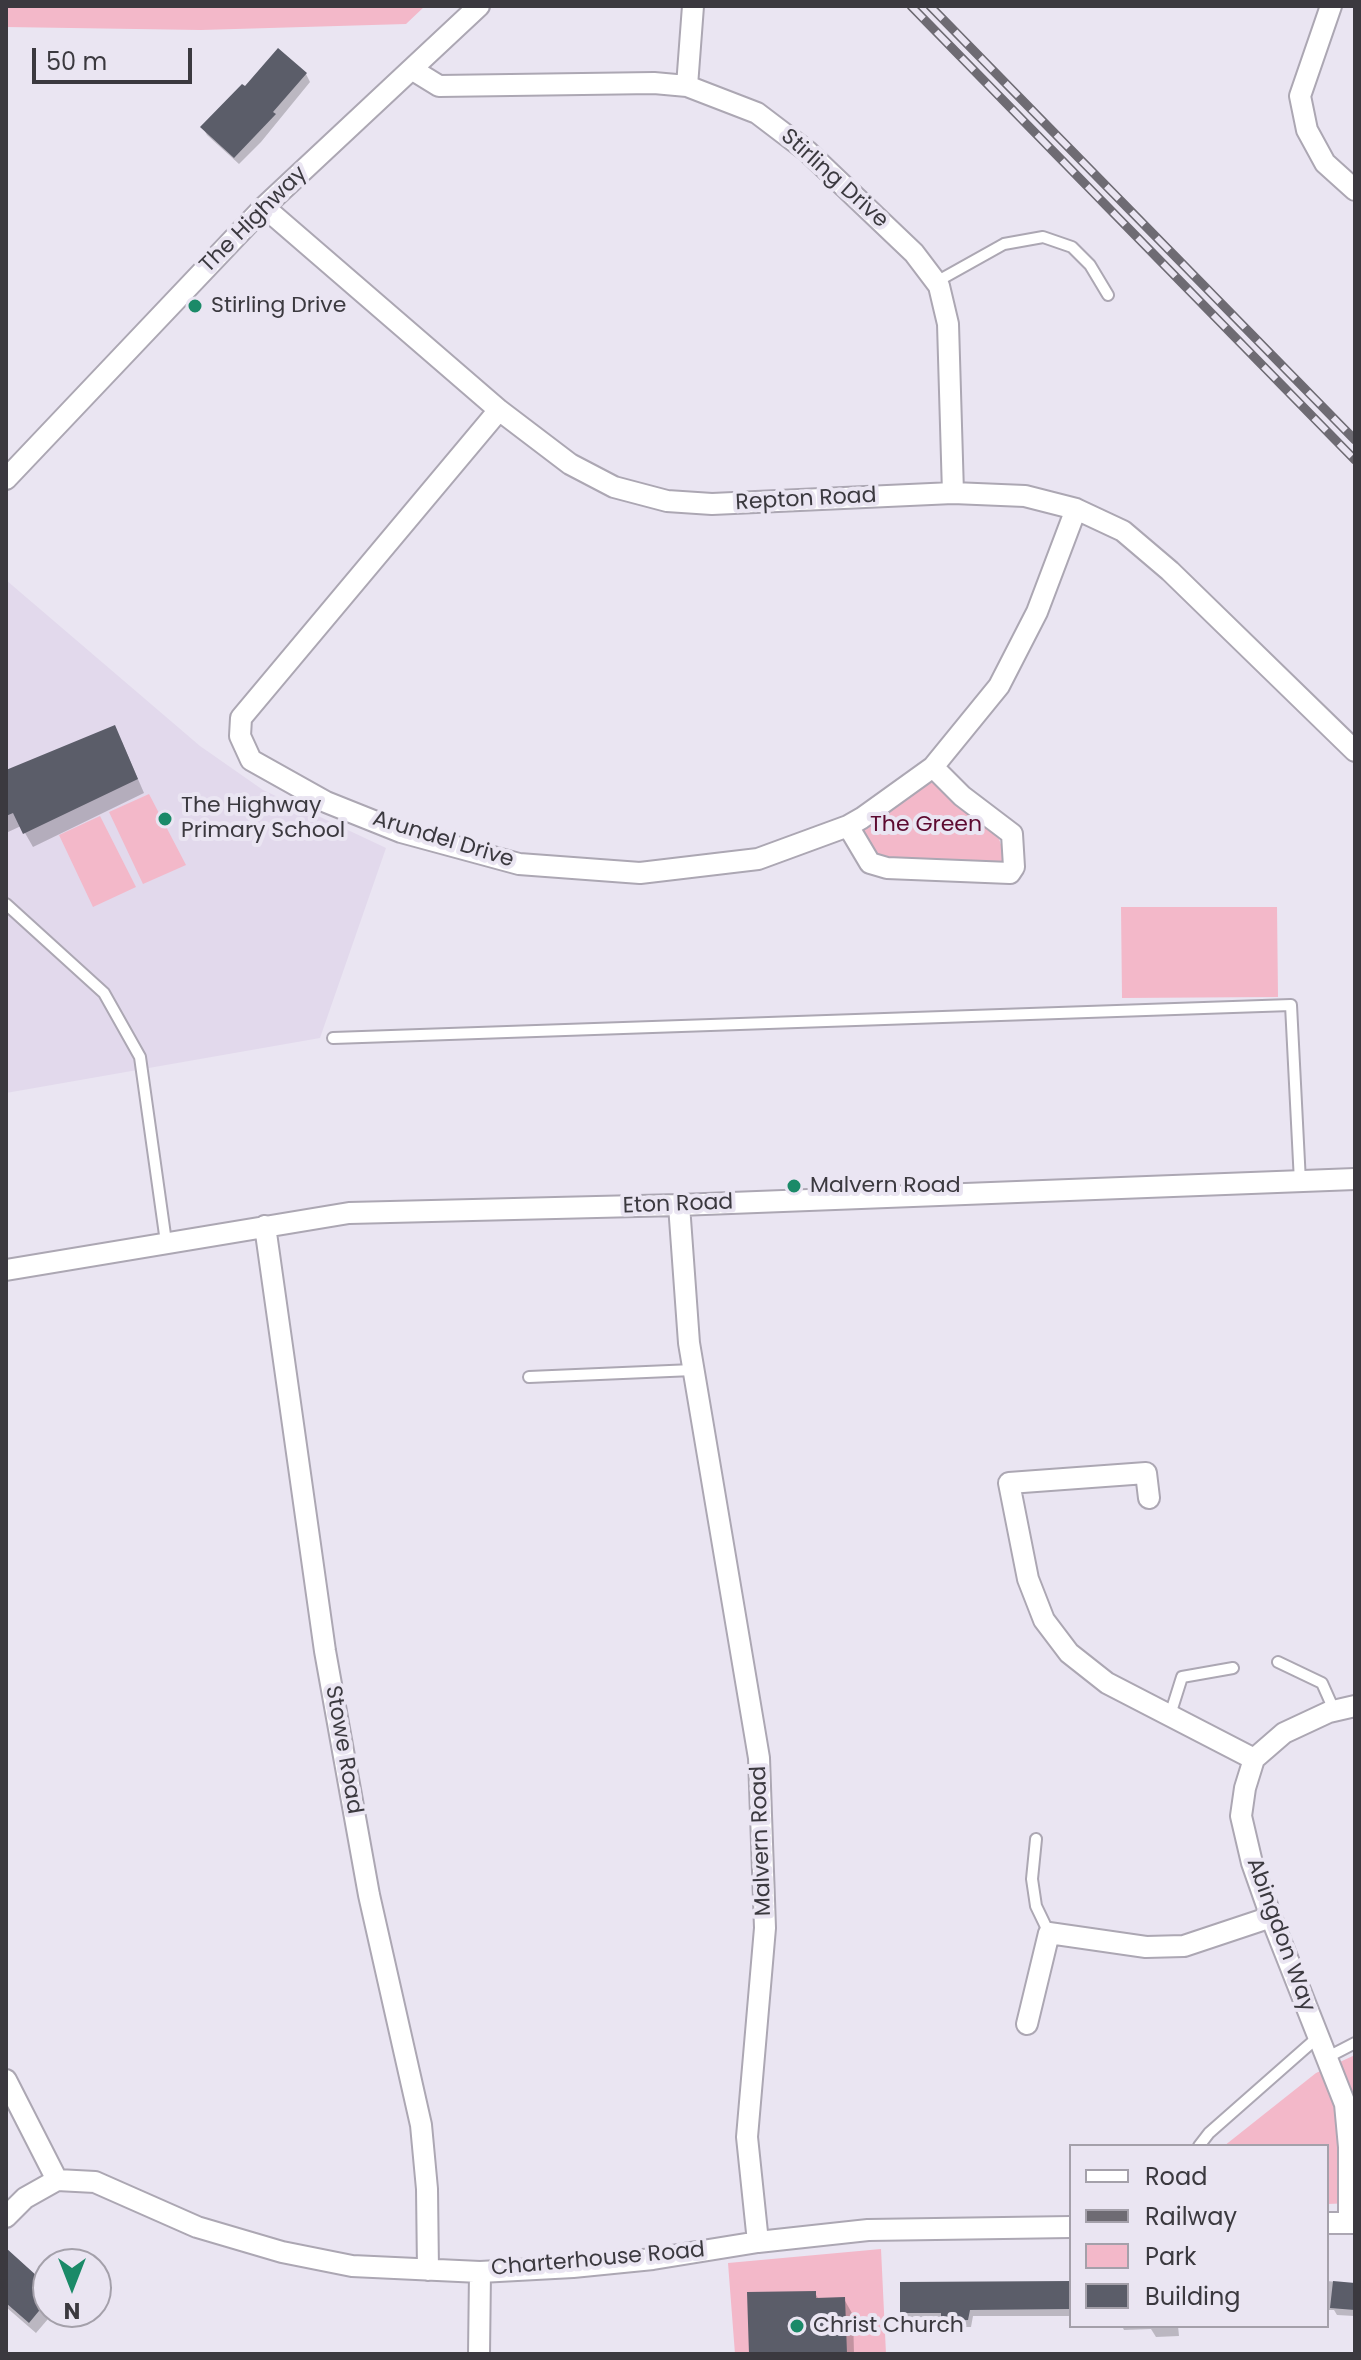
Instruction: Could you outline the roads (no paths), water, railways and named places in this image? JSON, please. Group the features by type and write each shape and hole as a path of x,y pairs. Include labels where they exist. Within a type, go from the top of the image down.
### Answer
{"street":[{"name":"The Highway","path":"6,479 264,207 479,6"},
{"path":"687,86 693,6"},
{"path":"1331,6 1300,96 1307,130 1325,163 1355,190"},
{"name":"Stirling Drive","path":"413,70 439,86 654,83 687,86 757,113 807,151 914,253 936,282 948,324 953,493"},
{"name":"Repton Road","path":"264,207 499,410 570,464 614,487 667,501 712,504 953,493 1025,496 1076,509 1123,531 1170,571 1355,751"},
{"name":"Arundel Drive","path":"499,410 241,718 240,736 251,760 326,802 401,832 519,864 640,873 758,859 848,826 933,767 999,686 1037,612 1076,509"},
{"path":"848,826 870,863 887,868 1010,873 1014,867 1012,834 962,796 933,767"},
{"name":"Eton Road","path":"6,1270 349,1213 679,1205 1355,1179"},
{"name":"Malvern Road","path":"679,1205 689,1343 759,1758 765,1928 747,2137 758,2242"},
{"name":"Stowe Road","path":"265,1226 325,1651 369,1895 421,2125 427,2189 428,2270"},
{"path":"1149,1498 1146,1473 1009,1483 1028,1579 1044,1620 1069,1653 1107,1683 1254,1759 1284,1733 1334,1710 1355,1706"},
{"name":"Abingdon Way","path":"1254,1759 1241,1816 1252,1863 1271,1917 1345,2104 1352,2223"},
{"path":"1027,2024 1049,1933 1146,1947 1184,1946 1271,1917"},
{"path":"6,2080 57,2180 25,2198 6,2217"},
{"name":"Charterhouse Road","path":"57,2180 95,2182 197,2227 282,2252 352,2266 428,2270 480,2272 573,2267 868,2230 1069,2227"},
{"path":"1329,2223 1352,2223"},
{"path":"479,2354 480,2272"}],"lane":[{"path":"936,282 1004,244 1043,237 1072,247 1090,265 1108,295"},
{"path":"6,904 104,993 140,1057 166,1242"},
{"path":"333,1038 1291,1005 1300,1182"},
{"path":"529,1377 693,1370"},
{"path":"1278,1662 1322,1683 1334,1710"},
{"path":"1170,1715 1182,1677 1233,1668"},
{"path":"1036,1839 1032,1879 1036,1906 1049,1933"},
{"path":"1201,2144 1209,2133 1318,2037"},
{"path":"1326,2058 1355,2043"}],"railway":[{"path":"911,6 1355,460"},
{"path":"930,6 1355,440"}],"place":[{"name":"Stirling Drive","path":"195,306"},
{"name":"The Highway Primary School","path":"165,819"},
{"name":"Malvern Road","path":"794,1186"},
{"name":"Christ Church","path":"797,2326"}],"park label":[{"name":"The Green","path":"926,825"}]}
